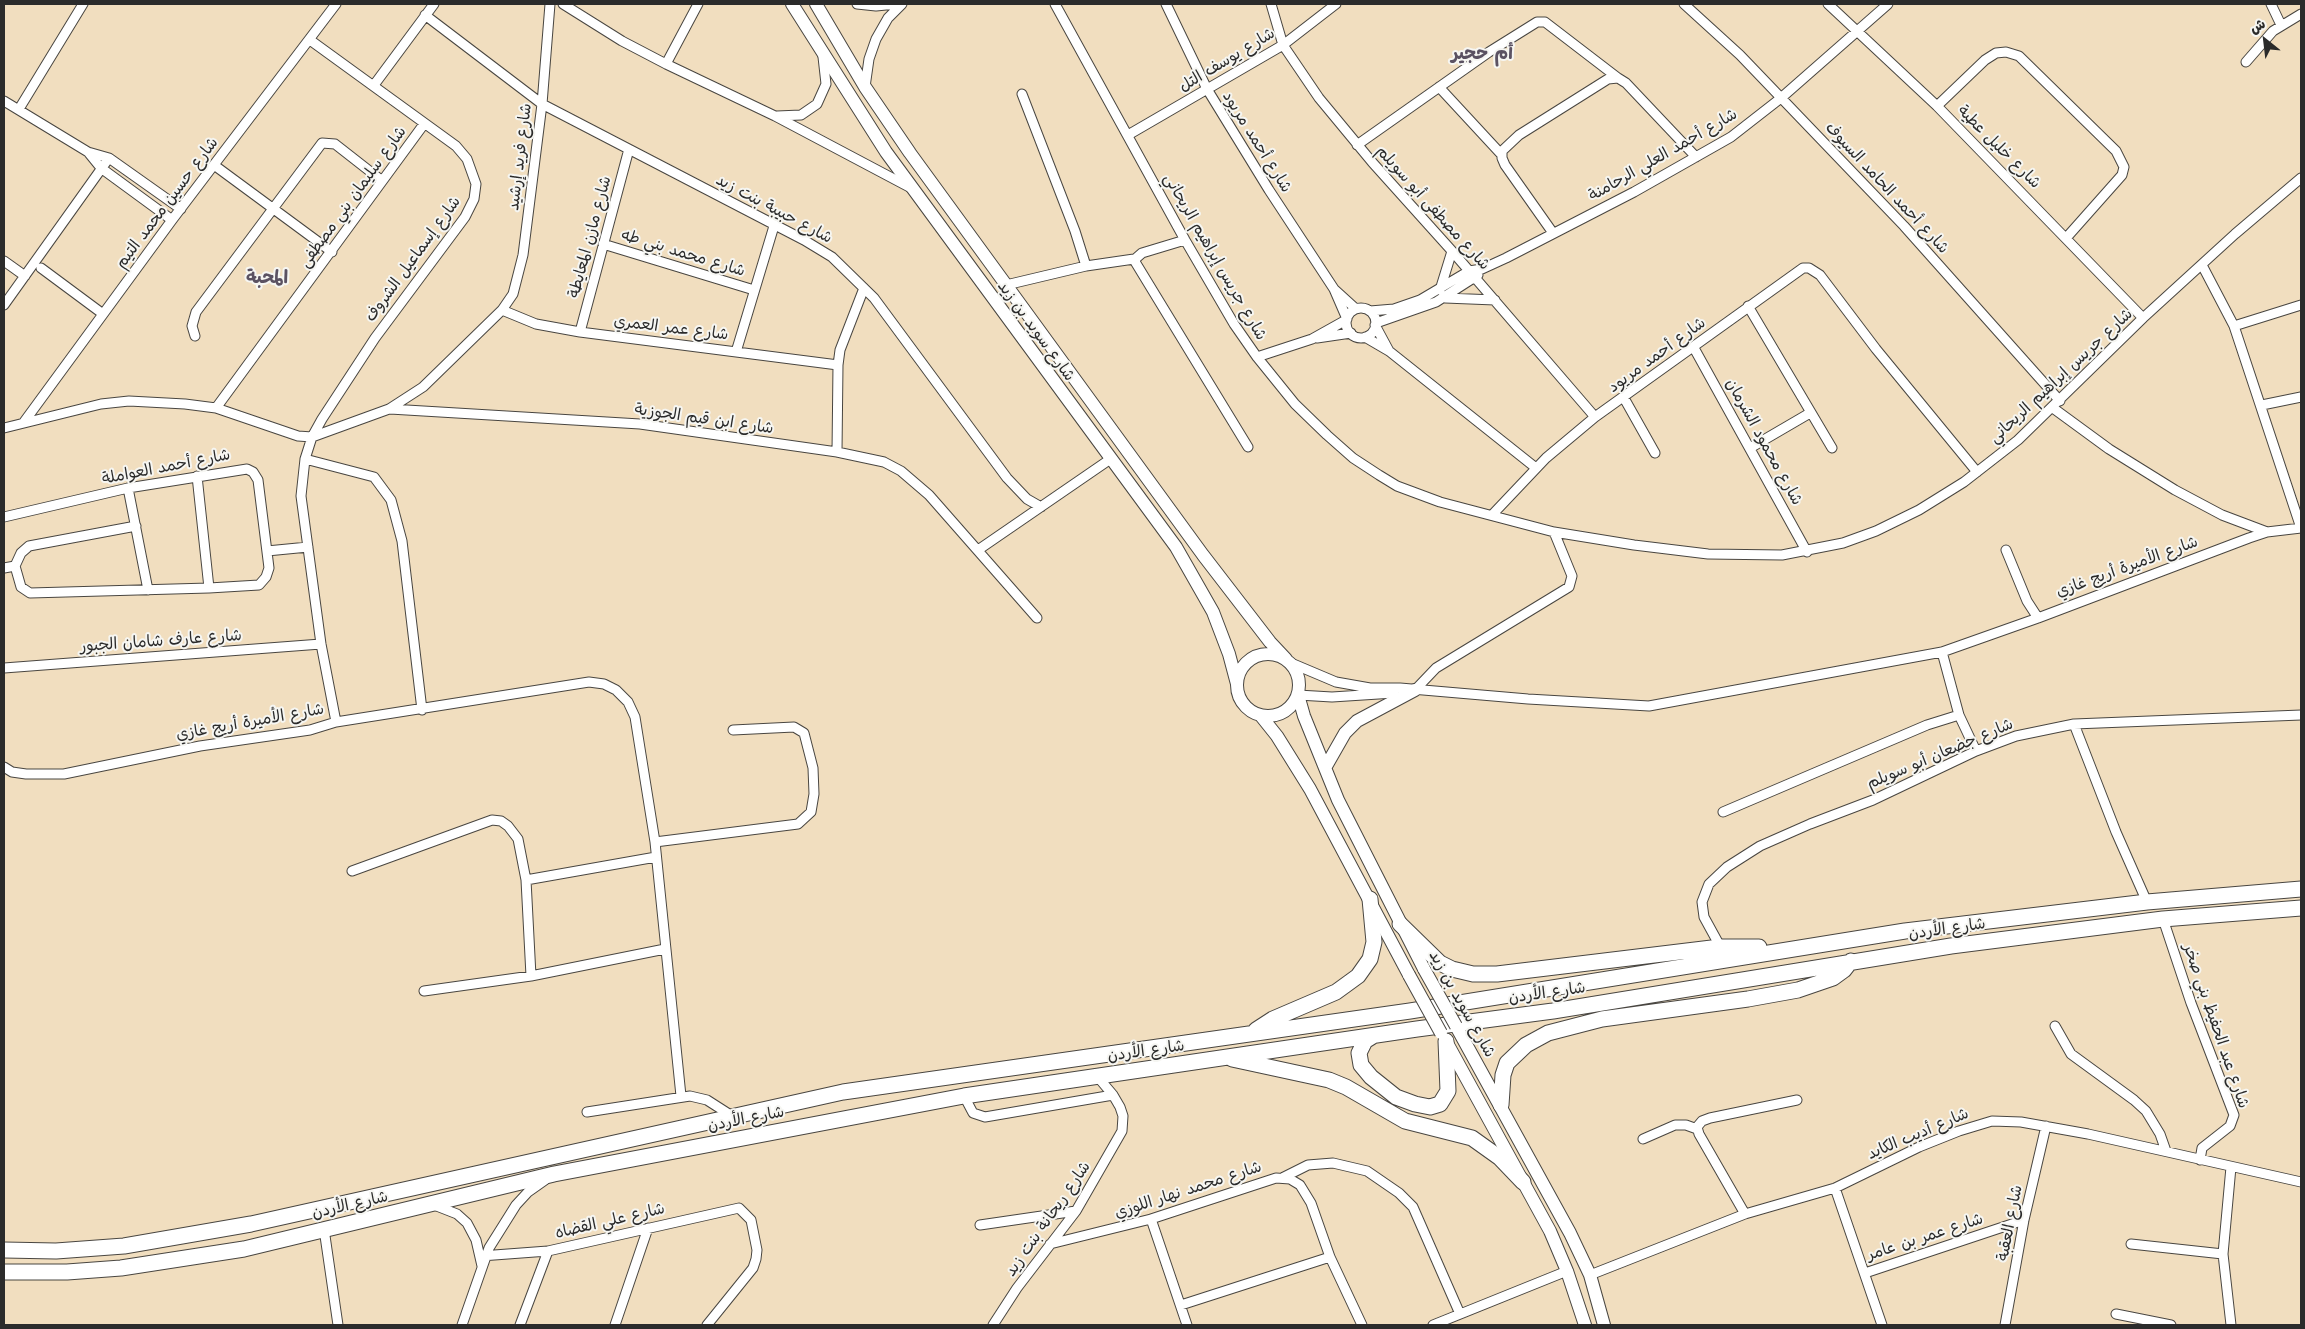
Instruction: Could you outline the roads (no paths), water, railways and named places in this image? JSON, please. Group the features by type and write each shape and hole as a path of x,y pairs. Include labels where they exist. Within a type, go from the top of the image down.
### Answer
{"highway":[{"name":"شارع الأردن","path":"4,1250 56,1251 124,1246 232,1228 843,1092 1410,1011 1952,925 2147,902 2301,890"},
{"path":"1252,1033 1273,1020 1336,992 1358,976 1370,959 1374,942 1370,899"},
{"name":"شارع الأردن","path":"4,1272 67,1272 121,1268 244,1249 554,1174 964,1096 1223,1057 1562,1010 1951,946 2163,919 2301,908"},
{"path":"1400,924 1440,963 1452,969 1473,974 1498,974 1720,947 1823,944"},
{"path":"1500,1105 1503,1075 1508,1064 1526,1045 1548,1033 1602,1019 1755,998 1798,990 1833,978 1844,970 1851,961"},
{"path":"1377,1035 1368,1038 1362,1044 1359,1053 1361,1065 1387,1092 1406,1101 1430,1107 1440,1104 1448,1091 1443,1037"},
{"path":"1223,1057 1329,1080 1346,1087 1405,1121 1472,1138 1500,1158 1523,1182"}],"main road":[{"name":"شارع سويد بن زيد","path":"792,4 823,56 912,189 1109,460 1152,514 1192,572 1219,627 1237,684"},
{"name":"شارع سويد بن زيد","path":"816,4 865,87 910,153 1219,576 1270,642 1289,661"},
{"path":"1258,655 1278,655 1289,661 1300,681 1298,695 1294,703 1280,714 1261,716 1246,708 1238,693 1237,684 1243,666 1258,655"},
{"path":"1325,768 1345,733 1357,721 1415,690"},
{"name":"شارع سويد بن زيد","path":"1298,695 1341,806 1424,969 1570,1233 1590,1274 1604,1325"},
{"name":"شارع سويد بن زيد","path":"1261,716 1277,736 1310,789 1370,899 1408,974 1550,1231 1567,1271 1584,1325"}],"street":[{"path":"19,109 84,4"},
{"name":"شارع حسين محمد التيم","path":"24,422 172,220 336,4"},
{"path":"374,85 434,4"},
{"name":"شارع فريد إرشيد","path":"389,408 423,387 502,310 513,294 523,255 542,104 550,4"},
{"path":"563,4 622,41 775,116 912,189"},
{"path":"666,64 698,4"},
{"path":"858,4 876,6 896,4"},
{"path":"865,87 869,60 876,39 888,18 902,4"},
{"name":"شارع أحمد مريود","path":"1166,4 1208,89 1268,190 1334,289 1347,320"},
{"name":"شارع مصطفى أبو سويلم","path":"1271,4 1283,45 1301,74 1357,145 1495,300 1595,417"},
{"name":"شارع يوسف التل","path":"1128,136 1283,45 1336,4"},
{"name":"شارع أحمد الحامد السيوف","path":"1684,4 1740,55 1904,226 2057,404 2109,449 2175,490 2222,515 2267,532"},
{"name":"شارع خليل عطية","path":"1828,4 1937,106 2067,237 2143,318"},
{"name":"شارع أحمد العلي الرحامنة","path":"1375,324 1417,310 1482,269 1634,192 1741,130 1781,98 1856,30 1888,4"},
{"path":"2271,4 2282,24"},
{"name":"شارع جريس إبراهيم الريحاني","path":"1055,5 1217,296 1256,357 1295,404 1317,426 1353,458 1379,476 1398,486 1440,502 1554,532 1634,545 1708,554 1759,556 1807,552 1843,543 1876,531 1919,510 1977,472 2018,440 2143,318 2301,178"},
{"path":"2246,62 2273,30 2301,14"},
{"name":"شارع حبيبة بنت زيد","path":"426,15 542,104 804,240 832,258 864,288 1007,478 1027,499 1041,507"},
{"path":"1357,145 1489,52 1537,22 1545,22 1626,83 1696,157"},
{"name":"شارع إسماعيل الشروف","path":"310,40 456,146 467,159 476,184 474,200 465,216 375,338 312,437"},
{"path":"1937,106 1985,60 1996,53 2006,52 2019,56 2116,151 2122,158 2124,167 2122,176 2067,237"},
{"path":"775,116 801,114 817,104 826,84 823,56"},
{"path":"1501,154 1508,144 1535,124 1608,79 1618,78"},
{"path":"1439,87 1501,154 1505,165 1553,233"},
{"path":"1022,94 1075,231 1086,266"},
{"path":"4,101 88,152 109,158 181,208"},
{"name":"شارع سليمان بني مصطفى","path":"216,408 332,252 381,180 424,124"},
{"path":"195,336 193,320 196,312 273,210 318,146 324,142 335,144 381,180"},
{"name":"شارع مازن المعايطة","path":"580,332 629,150"},
{"path":"88,152 101,168 172,220"},
{"path":"4,305 109,158"},
{"path":"214,165 332,252"},
{"path":"736,352 774,226"},
{"path":"1006,285 1086,266 1134,259 1142,253 1185,240"},
{"name":"شارع محمد بني طه","path":"603,244 754,290"},
{"path":"1442,294 1452,251"},
{"path":"1134,259 1248,447"},
{"path":"4,261 25,276"},
{"path":"2202,265 2234,326 2262,405 2301,528"},
{"path":"41,268 104,314"},
{"name":"شارع أحمد مريود","path":"1492,516 1536,468 1595,417 1694,348 1797,271 1809,268 1820,275 1876,349 1977,472"},
{"path":"837,452 838,365 849,324 864,288"},
{"name":"شارع أحمد مريود","path":"1334,289 1356,309"},
{"name":"شارع أحمد العلي الرحامنة","path":"1370,311 1394,309 1442,294 1495,300"},
{"path":"2234,326 2301,305"},
{"path":"1748,306 1810,414 1832,448"},
{"path":"1312,339 1347,320 1356,309 1370,311 1389,351"},
{"name":"شارع عمر العمري","path":"502,310 536,324 580,332 838,365"},
{"path":"1347,320 1351,333 1357,337 1365,337 1389,351 1536,468"},
{"path":"1365,337 1373,331 1375,324"},
{"path":"1256,357 1312,339 1351,333"},
{"name":"شارع محمود الشرمان","path":"1694,348 1807,552"},
{"path":"2262,405 2301,397"},
{"path":"1624,398 1655,453"},
{"path":"4,428 101,404 129,401 185,404 216,408 298,436 312,437 389,408"},
{"name":"شارع ابن قيم الجوزية","path":"389,408 640,424 837,452 884,462 901,471 929,495 1037,618"},
{"path":"1750,448 1810,414"},
{"name":"شارع الأميرة أريج غازي","path":"4,767 12,772 43,776 64,774 200,746 310,730 336,722 321,644 300,496 305,459 312,437"},
{"path":"305,459 374,477 392,500 402,541 422,710"},
{"path":"978,550 1109,460"},
{"name":"شارع أحمد العواملة","path":"4,517 128,488 240,468 253,472 258,480 269,568 264,582 251,586 209,588 30,593 21,587 15,566"},
{"path":"197,476 209,588"},
{"path":"128,488 148,590"},
{"path":"4,568 15,566 21,553 29,546 136,526"},
{"name":"شارع الأميرة أريج غازي","path":"1415,690 1649,706 1942,652 2267,532 2301,528"},
{"path":"1298,695 1376,696 1415,690 1436,668 1569,587 1572,576 1554,532"},
{"path":"267,551 308,547"},
{"path":"2006,550 2027,601 2038,618"},
{"name":"شارع عارف شامان الجبور","path":"4,668 321,644"},
{"path":"1942,652 1960,715 1976,751"},
{"path":"1289,661 1336,682 1355,686 1415,690"},
{"path":"336,722 422,710 589,682 604,684 616,690 628,702 635,717 655,842 663,902 665,949 682,1096"},
{"path":"1723,812 1927,725 1960,715"},
{"name":"شارع جضعان أبو سويلم","path":"1729,960 1704,917 1702,902 1709,884 1727,866 1760,846 1810,824 1873,800 1976,751 2016,736 2074,724 2301,715"},
{"path":"2074,724 2147,902"},
{"path":"655,842 798,824 811,812 814,794 813,768 804,733 794,727 733,730"},
{"path":"352,871 492,820 501,821 508,826 518,839 526,880 531,976"},
{"path":"526,880 656,857"},
{"name":"شارع عبد الحفيظ بني صخر","path":"2163,919 2234,1115 2230,1126 2202,1148 2200,1160"},
{"path":"424,991 531,976 665,949"},
{"path":"2055,1026 2071,1054 2134,1100 2146,1112 2160,1134 2166,1151"},
{"name":"شارع ريحانة بنت زيد","path":"993,1325 1050,1244 1076,1211 1122,1131 1123,1116 1113,1095 1097,1076"},
{"path":"964,1096 973,1113 984,1117 1113,1095"},
{"path":"587,1112 690,1096 707,1100 732,1116"},
{"path":"1697,1129 1699,1124 1710,1118 1797,1100"},
{"name":"شارع أديب الكايد","path":"1590,1274 1745,1214 1835,1188 1912,1150 1978,1125 2006,1121 2046,1126 2301,1182"},
{"path":"1643,1139 1675,1125 1686,1125 1697,1129 1745,1214"},
{"name":"شارع العقبة","path":"2005,1325 2024,1220 2046,1126"},
{"path":"1284,1177 1308,1166 1333,1163 1367,1171 1399,1193 1413,1207 1460,1314"},
{"path":"2230,1325 2224,1254 2231,1167"},
{"path":"462,1325 482,1266 483,1256 516,1205 528,1192 554,1174"},
{"name":"شارع محمد نهار اللوزي","path":"1050,1244 1151,1219 1284,1177 1300,1184 1305,1192 1330,1257 1362,1325"},
{"path":"1835,1188 1882,1325"},
{"path":"430,1205 443,1207 457,1214 467,1223 483,1256"},
{"name":"شارع علي القضاه","path":"520,1325 548,1251 734,1208 744,1211 751,1220 757,1250 755,1264 707,1325"},
{"path":"980,1225 1076,1211"},
{"path":"1151,1219 1187,1325"},
{"name":"شارع عمر بن عامر","path":"1864,1273 2024,1220"},
{"path":"615,1325 648,1228"},
{"path":"324,1229 338,1325"},
{"path":"2131,1244 2224,1254"},
{"path":"483,1256 548,1251"},
{"path":"1181,1305 1330,1257"},
{"path":"1433,1325 1567,1271"},
{"path":"2116,1314 2157,1324 2171,1325"}],"district":[{"name":"أم حجير","path":"1482,54"},
{"name":"المحبة","path":"267,278"}]}
